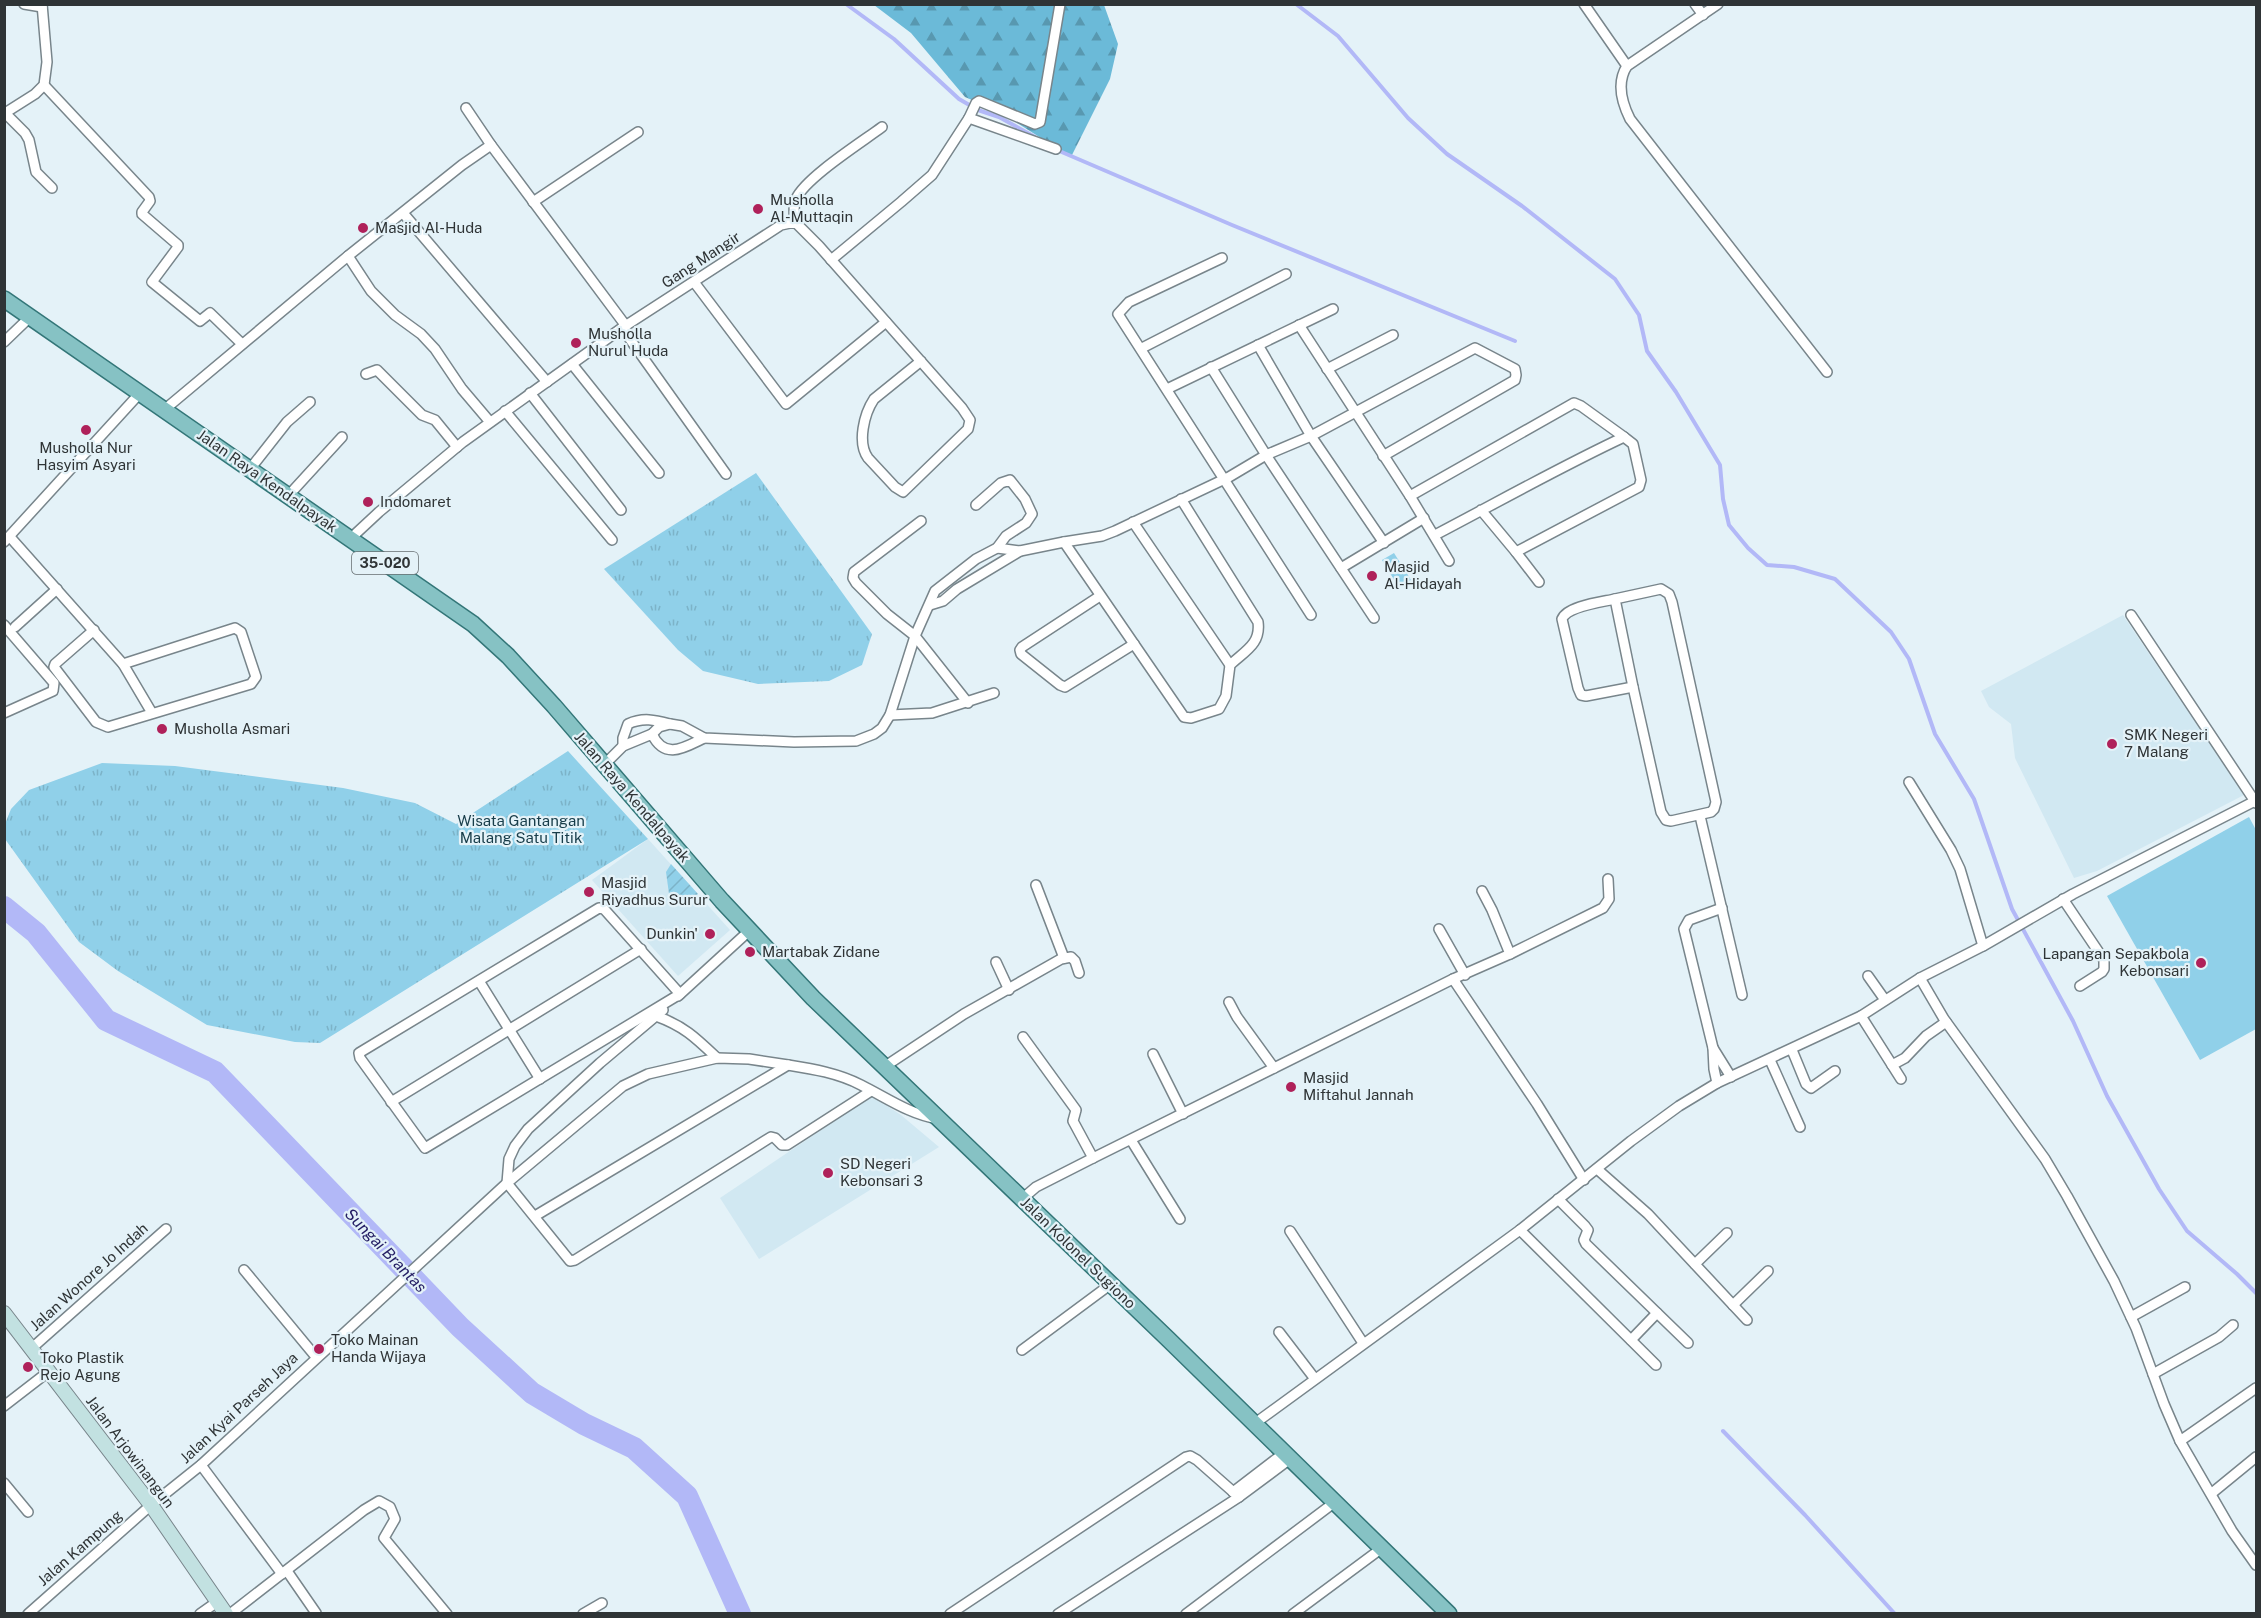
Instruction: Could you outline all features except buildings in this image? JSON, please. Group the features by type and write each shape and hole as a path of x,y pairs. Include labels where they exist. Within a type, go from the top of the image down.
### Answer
{"main road":[{"name":"Jalan Raya Kendalpayak","path":"4,299 351,539 491,639 554,706 711,888"},
{"name":"Jalan Kolonel Sugiono","path":"711,888 813,998 1111,1284 1449,1614"},
{"name":"Jalan Arjowinangun","path":"4,1313 151,1505 217,1602 228,1614"}],"street":[{"path":"24,4 42,6 47,62 44,85 35,94 4,113 25,133 29,140 36,172 52,188"},
{"path":"831,260 932,175 972,110 981,101 1035,124 1039,123 1060,4"},
{"path":"1584,4 1627,66"},
{"path":"1695,4 1703,15"},
{"path":"1718,4 1627,66 1623,72 1621,90 1626,110 1630,119 1827,372"},
{"path":"44,85 149,197 150,201 142,213 178,244 152,282 200,321 210,313 242,344"},
{"path":"466,108 491,146 624,327 726,474"},
{"path":"972,110 1056,149"},
{"path":"882,127 812,180 800,192 795,201 795,222 921,361 962,408 969,420 968,429 903,492 895,487 865,454 862,441 869,407 881,392 921,361"},
{"path":"533,202 638,132"},
{"path":"164,410 348,256 462,165 491,146"},
{"path":"403,213 425,242 547,381"},
{"name":"Gang Mangir","path":"351,539 379,512 457,447 530,393 624,327 781,225 795,222"},
{"path":"348,256 371,291 435,349 462,389 490,422"},
{"path":"1222,258 1129,302 1118,314 1142,348 1311,615"},
{"path":"1142,348 1286,274"},
{"path":"694,282 786,404 886,322"},
{"path":"1167,389 1333,309"},
{"path":"4,342 31,316"},
{"path":"1299,326 1435,535 1449,561"},
{"path":"1327,369 1393,335"},
{"path":"1258,345 1311,436 1384,543"},
{"path":"997,548 1020,551 1102,536 1224,479 1266,455 1311,436 1475,348 1515,369 1515,380 1383,456"},
{"path":"572,364 659,472"},
{"path":"1211,367 1266,455 1374,618"},
{"path":"366,374 377,369 422,415 435,420 457,447"},
{"path":"140,393 7,539 57,589 123,664 152,713"},
{"path":"530,393 621,510"},
{"path":"250,469 287,422 310,402"},
{"path":"1410,496 1574,403 1634,444 1641,480 1639,487 1515,552"},
{"path":"505,411 612,540"},
{"path":"288,496 342,437"},
{"path":"1435,535 1624,437"},
{"path":"623,746 622,738 628,724 637,720 651,719 682,726 704,738 794,742 856,741 874,734 882,728 890,715 915,636 935,591 976,559 997,548 1006,536 1026,524 1032,514 1031,509 1010,480 1001,483 976,505"},
{"path":"1064,542 1184,717 1191,718 1218,709 1226,696 1230,664 1256,641 1259,632 1258,622 1181,500"},
{"path":"1481,510 1539,582"},
{"path":"1341,568 1424,518"},
{"path":"921,521 853,574 856,583 886,614 915,636 968,703"},
{"path":"1133,522 1230,664"},
{"path":"997,548 1003,563"},
{"path":"930,605 943,601 957,589 1020,551"},
{"path":"15,627 57,589"},
{"path":"1616,599 1633,687 1664,817 1671,821 1711,812 1716,802 1669,594 1661,589 1616,599 1570,610 1563,615 1562,619 1581,695 1633,687"},
{"path":"1100,596 1022,647 1021,654 1060,686 1065,687 1134,644"},
{"path":"1254,1424 1520,1230 1631,1141 1679,1106 1717,1083 1861,1016 1920,978 2002,936 2063,899 2256,802 2131,615"},
{"path":"4,626 54,683 53,691 4,713"},
{"path":"94,630 55,664 56,671 96,722 101,725 108,727 251,684 256,677 241,632 235,628 123,664"},
{"path":"890,715 932,713 994,693"},
{"path":"604,765 623,746 652,734 659,727 670,724"},
{"path":"652,734 656,742 664,748 676,750 686,748 704,738"},
{"path":"1909,782 1960,869 1983,946"},
{"path":"1700,816 1742,995"},
{"path":"1022,1199 1036,1187 1093,1158 1453,979 1466,975 1603,908 1609,899 1608,879"},
{"path":"1036,885 1064,958"},
{"path":"1482,891 1510,954"},
{"path":"2063,899 2104,960 2105,965 2102,972 2080,986"},
{"path":"599,908 604,909 680,994 425,1148 360,1058 359,1053 599,908"},
{"path":"1717,1083 1713,1048 1684,929 1689,920 1722,909"},
{"path":"1439,929 1466,975"},
{"path":"749,931 522,1135 509,1159 507,1183 567,1259 572,1262 771,1137 776,1138 782,1145 787,1145 871,1091"},
{"path":"391,1102 641,950"},
{"path":"884,1067 964,1014 1064,958 1071,957 1075,961 1079,973"},
{"path":"996,962 1009,990"},
{"path":"1868,976 1885,1000"},
{"path":"1920,978 1946,1022 2045,1159 2114,1281 2131,1317 2180,1441 2232,1531 2256,1565"},
{"path":"1453,979 1537,1104 1584,1180"},
{"path":"479,981 540,1079"},
{"path":"1229,1002 1237,1017 1274,1068"},
{"path":"656,1016 689,1031 717,1058"},
{"path":"1861,1016 1901,1079"},
{"path":"1892,1065 1905,1058 1926,1036 1946,1022"},
{"path":"1023,1036 1076,1110 1073,1121 1093,1158"},
{"path":"1713,1048 1731,1077"},
{"path":"1792,1050 1806,1084 1811,1088 1835,1071"},
{"path":"1153,1054 1183,1114"},
{"name":"Jalan Kyai Parseh Jaya","path":"151,1505 201,1465 507,1183 623,1086 648,1074 717,1058 749,1059 835,1074 922,1116 939,1119"},
{"path":"1770,1060 1800,1127"},
{"path":"535,1216 788,1065"},
{"path":"1131,1140 1180,1219"},
{"path":"1597,1169 1648,1214 1748,1320"},
{"path":"1558,1199 1588,1230 1584,1240 1586,1244 1688,1343"},
{"name":"Jalan Wonore Jo Indah","path":"32,1348 166,1228"},
{"path":"1520,1230 1656,1365"},
{"path":"1290,1231 1363,1343"},
{"path":"1695,1264 1727,1233"},
{"path":"244,1270 316,1357"},
{"path":"1733,1305 1768,1271"},
{"path":"1022,1350 1111,1284"},
{"path":"2131,1317 2185,1287"},
{"path":"1631,1340 1657,1313"},
{"path":"2153,1374 2219,1337 2233,1325"},
{"path":"1279,1332 1315,1379"},
{"path":"4,1406 48,1371"},
{"path":"2180,1441 2256,1388"},
{"path":"950,1614 1186,1457 1190,1456 1197,1460 1236,1495"},
{"path":"1058,1614 1236,1495 1287,1456"},
{"path":"2212,1493 2256,1456"},
{"path":"201,1465 247,1524 251,1534 316,1613"},
{"path":"4,1483 28,1512"},
{"path":"228,1614 379,1501 390,1508 395,1519 384,1538 447,1614"},
{"path":"1186,1614 1335,1502"},
{"name":"Jalan Kampung","path":"28,1614 151,1505"},
{"path":"1293,1614 1382,1548"},
{"path":"200,1614 217,1602"},
{"path":"583,1614 602,1603"}],"shaded area":[{"name":"SMK Negeri 7 Malang","path":"2123,615 2244,795 2097,871 2074,878 2015,758 2011,724 1989,707 1981,691"},
{"path":"648,839 730,930 678,976 592,880"},
{"name":"SD Negeri Kebonsari 3","path":"872,1096 901,1115 939,1147 759,1259 720,1198"}],"green space":[{"path":"874,5 1104,5 1118,44 1110,79 1071,157 1000,112 965,97 911,33"},
{"path":"756,473 872,634 862,665 829,681 758,684 703,671 678,650 604,569"},
{"path":"1394,553 1411,580 1399,588 1382,560"},
{"name":"Wisata Gantangan Malang Satu Titik","path":"568,751 648,839 320,1043 295,1042 207,1025 118,971 79,942 5,839 5,824 11,809 29,790 102,763 175,766 343,788 415,803 456,824"},
{"name":"Lapangan Sepakbola Kebonsari","path":"2249,817 2256,830 2256,1029 2200,1060 2107,896"},
{"path":"671,864 698,894 680,905 670,901 666,872"}],"waterway":[{"path":"846,4 894,39 959,99 1035,137"},
{"path":"1296,4 1338,36 1408,118 1447,154 1522,206 1615,279 1639,315 1647,351 1676,392 1720,465 1723,499 1729,525 1748,548 1767,565 1794,567 1835,579 1891,632 1909,659 1935,734 1974,799 2012,909 2073,1021 2107,1096 2159,1189 2187,1231 2256,1293"},
{"path":"1057,150 1232,225 1515,341"},
{"name":"Sungai Brantas","path":"4,907 36,933 106,1020 215,1072 460,1327 532,1393 584,1424 634,1448 687,1496 740,1614"},
{"path":"1723,1431 1805,1515 1895,1614"}],"place":[{"name":"Musholla Al-Muttaqin","path":"758,209"},
{"name":"Masjid Al-Huda","path":"363,228"},
{"name":"Musholla Nurul Huda","path":"576,343"},
{"name":"Musholla Nur Hasyim Asyari","path":"86,430"},
{"name":"Indomaret","path":"368,502"},
{"name":"Masjid Al-Hidayah","path":"1372,576"},
{"name":"Musholla Asmari","path":"162,729"},
{"name":"SMK Negeri 7 Malang","path":"2112,744"},
{"name":"Masjid Riyadhus Surur","path":"589,892"},
{"name":"Dunkin'","path":"710,934"},
{"name":"Martabak Zidane","path":"750,952"},
{"name":"Lapangan Sepakbola Kebonsari","path":"2201,963"},
{"name":"Masjid Miftahul Jannah","path":"1291,1087"},
{"name":"SD Negeri Kebonsari 3","path":"828,1173"},
{"name":"Toko Mainan Handa Wijaya","path":"319,1349"},
{"name":"Toko Plastik Rejo Agung","path":"28,1367"}]}
